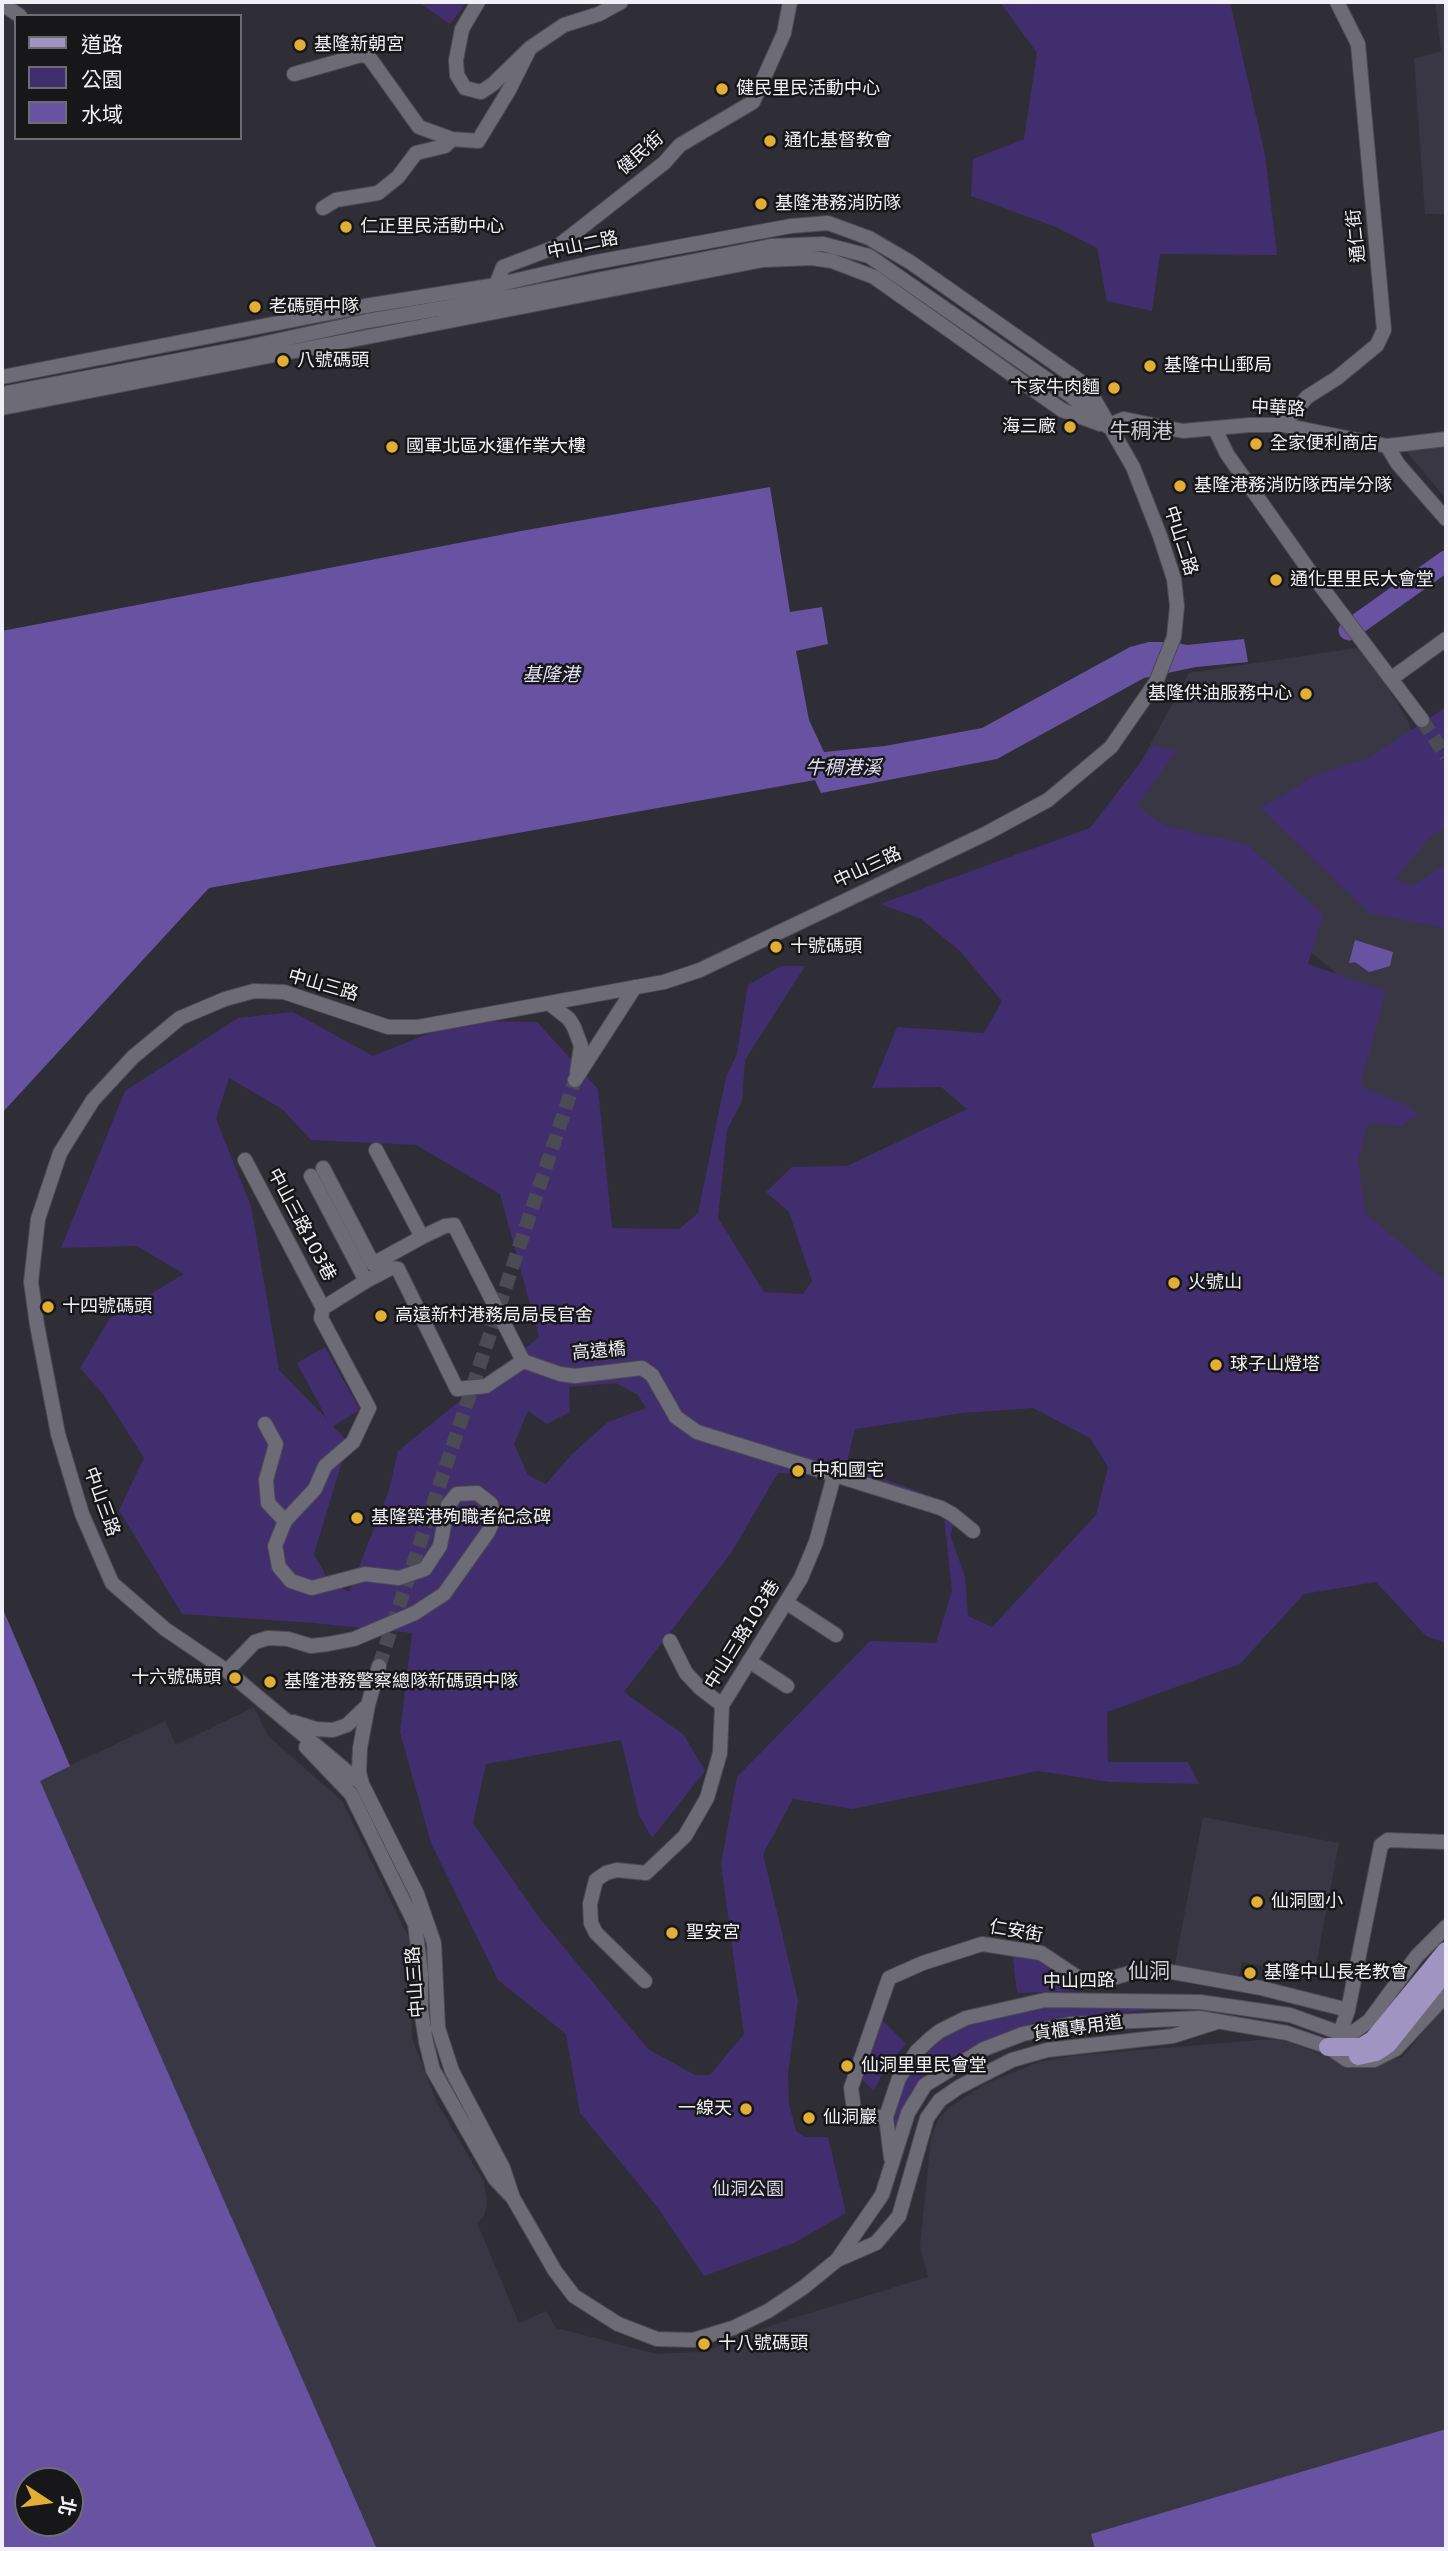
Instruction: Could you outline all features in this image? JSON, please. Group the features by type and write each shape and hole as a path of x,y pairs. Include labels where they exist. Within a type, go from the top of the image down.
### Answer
{"main road":[{"path":"1328,2048 1351,2056 1370,2055 1388,2044 1399,2020 1446,1951"},
{"path":"1399,2020 1446,1972"}],"street":[{"path":"478,2 462,29 456,60 457,75 466,88 481,92 494,84 530,48 564,25 599,14 621,2"},
{"name":"健民街","path":"497,299 503,267 558,246 664,163 680,145 753,102 784,33 790,2"},
{"name":"通仁街","path":"1283,425 1307,397 1337,378 1377,345 1384,330 1358,44 1337,2"},
{"path":"2,4 17,14"},
{"path":"294,74 361,55 369,57 419,127 452,139 478,141 509,90 530,48"},
{"path":"323,208 336,200 378,192 398,177 416,153 445,146 452,139"},
{"name":"中山二路","path":"2,377 365,306 497,299 591,263 791,226 828,223 869,238 910,262 1080,381 1094,399 1133,467 1164,547 1174,579 1177,606 1174,637"},
{"name":"中山二路","path":"2,394 243,348 367,321 771,246 823,244 869,256 1071,396 1108,426"},
{"path":"2,408 244,360 497,299"},
{"name":"中華路","path":"1108,426 1124,419 1183,431 1283,425 1387,446 1446,439"},
{"path":"1215,429 1227,454 1422,720"},
{"path":"1387,446 1398,464 1446,519"},
{"name":"中山三路","path":"1174,637 1158,677 1111,747 1048,800 987,833 700,970 664,982 418,1027 388,1027 284,992 254,991 225,999 180,1018 133,1057 93,1100 60,1153 38,1219 32,1282 37,1325 58,1434 82,1514 112,1583 165,1629 227,1671 362,1784 417,1894 434,1943 438,2028 452,2071 503,2168 513,2197 555,2271 574,2296 618,2324 657,2339 693,2340 733,2328 777,2305 837,2260 882,2195 908,2113 925,2085 984,2049 1023,2034 1070,2024 1199,2018 1287,2033 1328,2048 1347,2060 1368,2061 1381,2058 1396,2049 1446,1995"},
{"path":"1392,678 1446,639"},
{"path":"550,1004 572,1022 581,1046 575,1080 635,987"},
{"path":"376,1150 422,1237 445,1226 454,1225 523,1361"},
{"name":"中山三路103巷","path":"227,1671 255,1642 288,1639 311,1646 328,1644 354,1639 415,1613 444,1594 488,1532 494,1519 491,1504 477,1493 457,1494 448,1505 440,1546 425,1569 399,1578 365,1574 312,1588 291,1581 279,1567 275,1546 285,1521 315,1489 325,1466 353,1442 369,1408 321,1318 323,1308 245,1160"},
{"name":"中山三路103巷","path":"366,1281 317,1172 373,1264 422,1237"},
{"name":"中山三路103巷","path":"323,1308 366,1281 391,1268 398,1269 457,1389 486,1386 523,1361"},
{"name":"高遠橋","path":"523,1361 575,1376 642,1368 652,1375 676,1417 697,1432 834,1476"},
{"path":"265,1424 276,1444 266,1480 268,1503 285,1521"},
{"path":"834,1476 941,1508 973,1531"},
{"name":"中山三路103巷","path":"645,1981 596,1933 591,1923 590,1905 596,1880 617,1870 646,1873 685,1836 706,1798 720,1753 722,1706 801,1578 816,1542 834,1476"},
{"path":"787,1603 836,1635"},
{"path":"670,1641 686,1673 722,1706"},
{"path":"749,1661 787,1686"},
{"path":"362,1784 359,1760 368,1705 379,1666"},
{"path":"282,1717 302,1726 333,1730 347,1726 368,1705"},
{"name":"中山三路","path":"282,1717 308,1750 351,1794 366,1821 415,1924 421,1973 421,2009 433,2070 495,2179 513,2197"},
{"path":"1340,2033 1348,2010 1381,1845 1388,1840 1446,1842"},
{"path":"1340,2033 1361,2028 1417,1956 1446,1927"},
{"name":"仁安街","path":"886,2117 855,2117 851,2088 888,1978 923,1963 982,1944 1041,1953 1083,1981 1133,1972 1172,1972 1249,1985 1348,2010"},
{"name":"中山四路","path":"891,2163 886,2117 899,2078 917,2051 940,2031 966,2018 1045,2000 1200,2002 1290,2015 1340,2033"},
{"name":"貨櫃專用道","path":"837,2260 876,2243 899,2216 927,2118 940,2100 958,2087 1012,2060 1047,2050 1173,2036 1222,2021"}],"shaded area":[{"path":"1435,2 1446,2 1446,214 1425,214 1414,59 1441,51"},
{"path":"1446,444 1446,499 1403,447"},
{"path":"1363,647 1408,721 1434,779 1446,774 1446,1309 1336,1235 1369,1000 1122,797 1189,673"},
{"path":"254,1707 268,1736 342,1801 409,1938 412,2038 437,2103 484,2182 487,2204 484,2216 477,2223 519,2323 546,2311 556,2328 657,2354 703,2352 781,2322 928,2277 920,2246 931,2138 939,2118 951,2106 985,2084 1039,2062 1071,2056 1271,2039 1289,2042 1345,2064 1379,2065 1402,2057 1446,2004 1446,2429 1092,2534 1095,2549 377,2549 39,1780 165,1721 176,1745"},
{"name":"仙洞國小","path":"1203,1817 1339,1843 1314,1976 1242,1962 1238,1981 1174,1969"}],"green space":[{"path":"418,2 467,2 450,24"},
{"path":"1000,2 1230,2 1265,155 1277,255 1160,254 1152,311 1107,301 1097,248 1056,227 971,196 973,159 1024,139 1037,53"},
{"path":"1446,707 1446,828 1432,835 1395,879 1412,886 1446,864 1446,928 1369,913 1261,808 1314,776 1370,757"},
{"name":"仙洞公園","path":"1154,745 1177,750 1137,806 1165,826 1247,844 1323,915 1308,964 1386,991 1360,1086 1408,1106 1419,1115 1401,1126 1368,1123 1358,1160 1365,1213 1446,1281 1446,1643 1426,1636 1376,1582 1304,1594 1240,1664 1107,1712 1108,1762 1188,1762 1199,1784 1110,1782 1038,1771 852,1809 793,1799 763,1854 798,2000 788,2073 789,2104 796,2131 805,2137 828,2137 846,2213 794,2243 704,2276 655,2204 580,2113 566,2034 498,1980 431,1843 400,1732 412,1633 182,1614 119,1510 144,1458 104,1395 80,1368 110,1318 184,1274 137,1246 61,1248 125,1091 238,1018 293,1012 373,1056 460,1021 537,1022 598,1089 612,1228 679,1229 698,1213 726,1077 737,1054 748,985 781,966 805,966 745,1060 742,1101 727,1130 718,1218 764,1292 803,1294 812,1281 789,1212 766,1192 792,1167 847,1166 967,1109 941,1087 872,1088 897,1027 984,1033 1002,1001 960,951 921,919 880,904 1090,828","holes":["229,1078 282,1109 311,1140 416,1145 500,1194 539,1337 398,1451 389,1490 349,1592 329,1581 314,1554 348,1442 333,1426 360,1410 325,1347 297,1363 327,1419 279,1370 251,1206 216,1119","616,1383 638,1395 646,1408 608,1422 572,1454 546,1484 528,1475 514,1444 528,1411 547,1424 570,1412 569,1387","1033,1408 1090,1438 1108,1467 1096,1515 992,1627 968,1616 965,1576 950,1535 959,1511 933,1497 851,1467 848,1457 855,1429 962,1413","778,1473 823,1476 944,1517 952,1591 936,1643 870,1641 737,1777 721,1864 744,2034 710,2075 695,2075 648,2049 538,1916 473,1823 486,1764 621,1740 639,1815 652,1838 705,1771 684,1735 624,1692 731,1553"]},
{"path":"1012,1951 1041,1955 1080,1982 1079,1991 1017,1993"},
{"path":"1091,2002 1158,2009 1033,2023 983,2042 935,2069 919,2082 903,2108 894,2133 899,2089 919,2059 959,2027 1033,2007"},
{"path":"882,2020 906,2044 885,2068 874,2091 860,2077"}],"water":[{"name":"基隆港","path":"770,487 790,612 822,607 828,644 796,651 809,720 824,752 885,746 982,728 1130,647 1149,642 1187,645 1244,639 1248,662 1196,667 1144,678 997,759 821,793 815,780 209,888 2,1113 2,631 521,531"},
{"path":"1355,940 1393,952 1390,966 1369,972 1355,962 1349,963"},
{"path":"2,1607 70,1766 40,1781 377,2549 2,2549"},
{"path":"1446,2429 1446,2549 1095,2549 1091,2534"}],"waterway":[{"name":"牛稠港溪","path":"1349,630 1446,561"}],"tunnel":[{"path":"1422,720 1446,756"},
{"path":"379,1666 575,1080"}],"place":[{"name":"基隆新朝宮","path":"300,45"},
{"name":"健民里民活動中心","path":"722,89"},
{"name":"通化基督教會","path":"770,141"},
{"name":"基隆港務消防隊","path":"761,204"},
{"name":"仁正里民活動中心","path":"346,227"},
{"name":"老碼頭中隊","path":"255,307"},
{"name":"八號碼頭","path":"283,361"},
{"name":"基隆中山郵局","path":"1150,366"},
{"name":"卞家牛肉麵","path":"1114,388"},
{"name":"海三廠","path":"1070,427"},
{"name":"全家便利商店","path":"1256,444"},
{"name":"國軍北區水運作業大樓","path":"392,447"},
{"name":"基隆港務消防隊西岸分隊","path":"1180,486"},
{"name":"通化里里民大會堂","path":"1276,580"},
{"name":"基隆供油服務中心","path":"1306,694"},
{"name":"十號碼頭","path":"776,947"},
{"name":"火號山","path":"1174,1283"},
{"name":"十四號碼頭","path":"48,1307"},
{"name":"高遠新村港務局局長官舍","path":"381,1316"},
{"name":"球子山燈塔","path":"1216,1365"},
{"name":"中和國宅","path":"798,1471"},
{"name":"基隆築港殉職者紀念碑","path":"357,1518"},
{"name":"十六號碼頭","path":"235,1678"},
{"name":"基隆港務警察總隊新碼頭中隊","path":"270,1682"},
{"name":"仙洞國小","path":"1257,1902"},
{"name":"聖安宮","path":"672,1933"},
{"name":"基隆中山長老教會","path":"1250,1973"},
{"name":"仙洞里里民會堂","path":"847,2066"},
{"name":"一線天","path":"746,2109"},
{"name":"仙洞巖","path":"809,2118"},
{"name":"十八號碼頭","path":"704,2344"}],"district":[{"name":"牛稠港","path":"1141,433"},
{"name":"仙洞","path":"1149,1973"}]}
